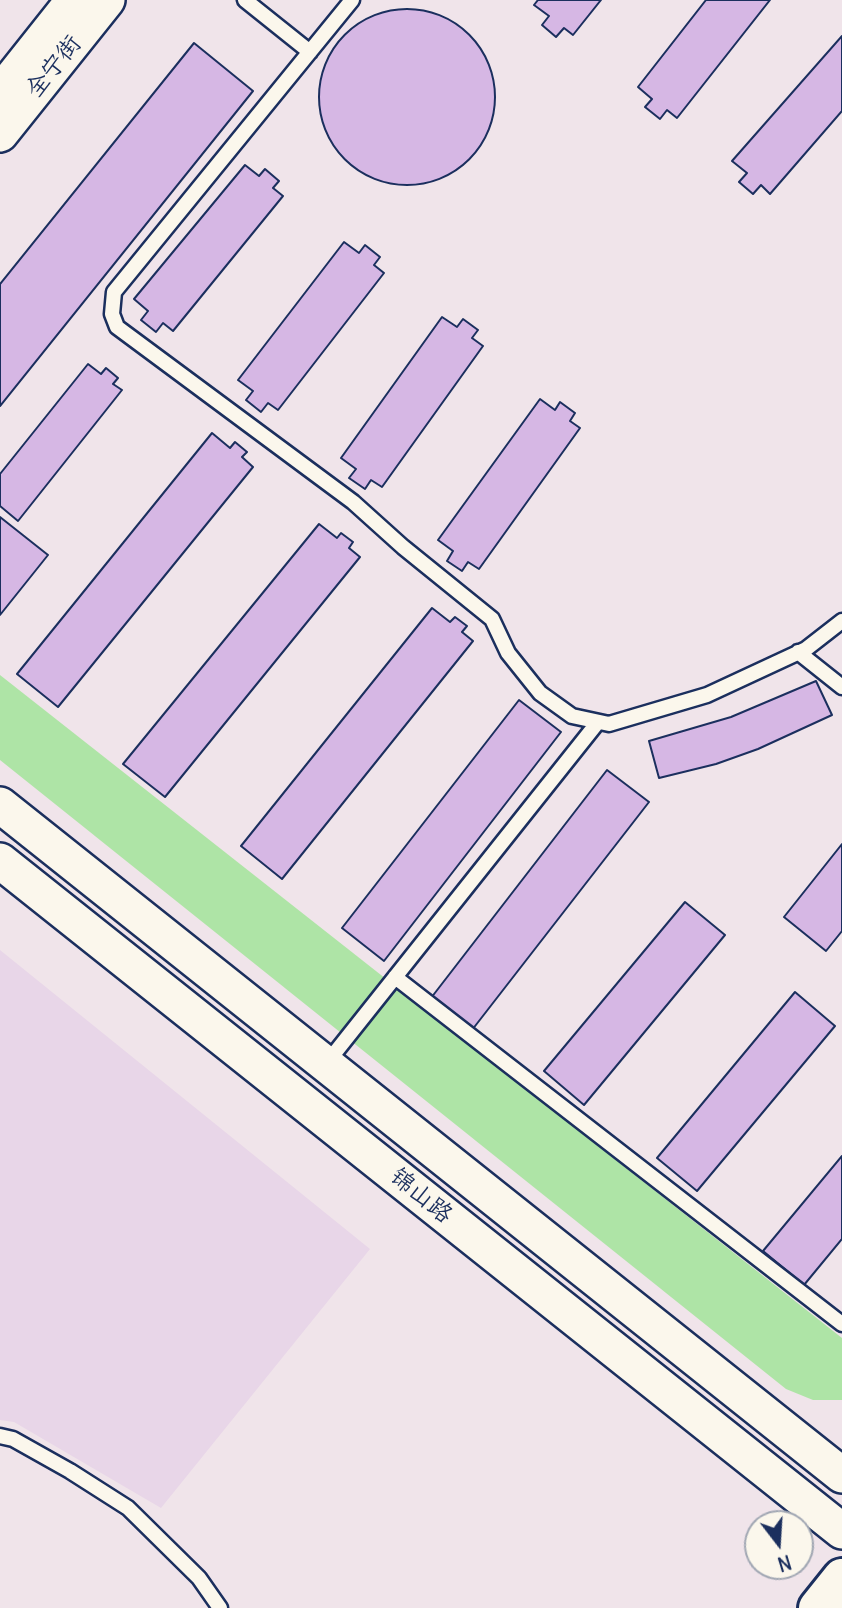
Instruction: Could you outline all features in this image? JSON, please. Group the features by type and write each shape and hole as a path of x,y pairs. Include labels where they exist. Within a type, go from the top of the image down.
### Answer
{"main road":[{"path":"818,1608 842,1578"}],"street":[{"name":"全宁街","path":"0,93 74,0"},
{"name":"全宁街","path":"0,134 107,0"},
{"name":"锦山路","path":"0,805 842,1475"},
{"name":"锦山路","path":"3,868 842,1531"}],"lane":[{"path":"245,0 310,52"},
{"path":"344,3 310,52 114,292 112,314 117,327 353,502 403,547 492,619 508,653 540,693 572,716 609,724 707,695 798,652 842,621"},
{"path":"798,652 842,687"},
{"path":"326,1064 598,722"},
{"path":"395,977 842,1324"},
{"path":"0,1436 13,1439 128,1507 200,1578 220,1608"}],"shaded area":[{"path":"0,950 370,1249 161,1508 14,1422 0,1420"}],"green space":[{"path":"0,675 842,1338 842,1400 813,1400 786,1389 0,760"}],"building":[{"path":"538,0 601,0 573,35 564,28 556,37 542,25 549,16 534,5"},
{"path":"706,0 770,0 677,118 667,110 660,119 645,107 652,99 638,87"},
{"path":"407,9 441,15 470,34 489,63 495,97 489,131 470,160 441,179 407,185 373,179 344,160 325,131 319,97 325,63 344,34 373,15"},
{"path":"842,36 842,111 770,194 761,185 753,194 739,182 747,173 732,161"},
{"path":"194,43 253,91 0,406 0,284"},
{"path":"245,165 259,176 265,169 279,181 273,188 283,196 173,331 163,323 156,332 141,320 148,311 134,299"},
{"path":"344,242 359,253 365,245 380,257 374,265 384,273 278,410 268,403 261,412 246,400 253,391 238,380"},
{"path":"442,317 457,327 463,319 478,330 472,338 483,346 382,487 371,480 365,489 349,478 356,469 341,458"},
{"path":"88,364 101,374 106,368 118,378 113,384 122,390 18,521 0,506 0,474"},
{"path":"540,399 555,410 560,402 575,413 570,421 580,428 479,569 468,562 462,571 447,561 453,551 438,540"},
{"path":"212,433 230,448 235,442 247,452 242,457 253,467 58,707 17,674"},
{"path":"0,517 48,555 0,615"},
{"path":"319,524 337,538 341,533 353,542 349,548 360,557 165,797 123,764"},
{"path":"432,608 450,622 455,617 467,626 462,632 473,641 282,879 241,846"},
{"path":"816,681 832,715 758,749 716,764 659,778 649,741 731,717"},
{"path":"519,700 561,732 384,961 342,928"},
{"path":"607,770 649,802 472,1030 431,998"},
{"path":"842,844 842,931 826,951 784,917"},
{"path":"685,902 725,935 584,1105 544,1071"},
{"path":"795,992 835,1026 697,1191 657,1158"},
{"path":"842,1156 842,1239 804,1285 763,1251"}]}
